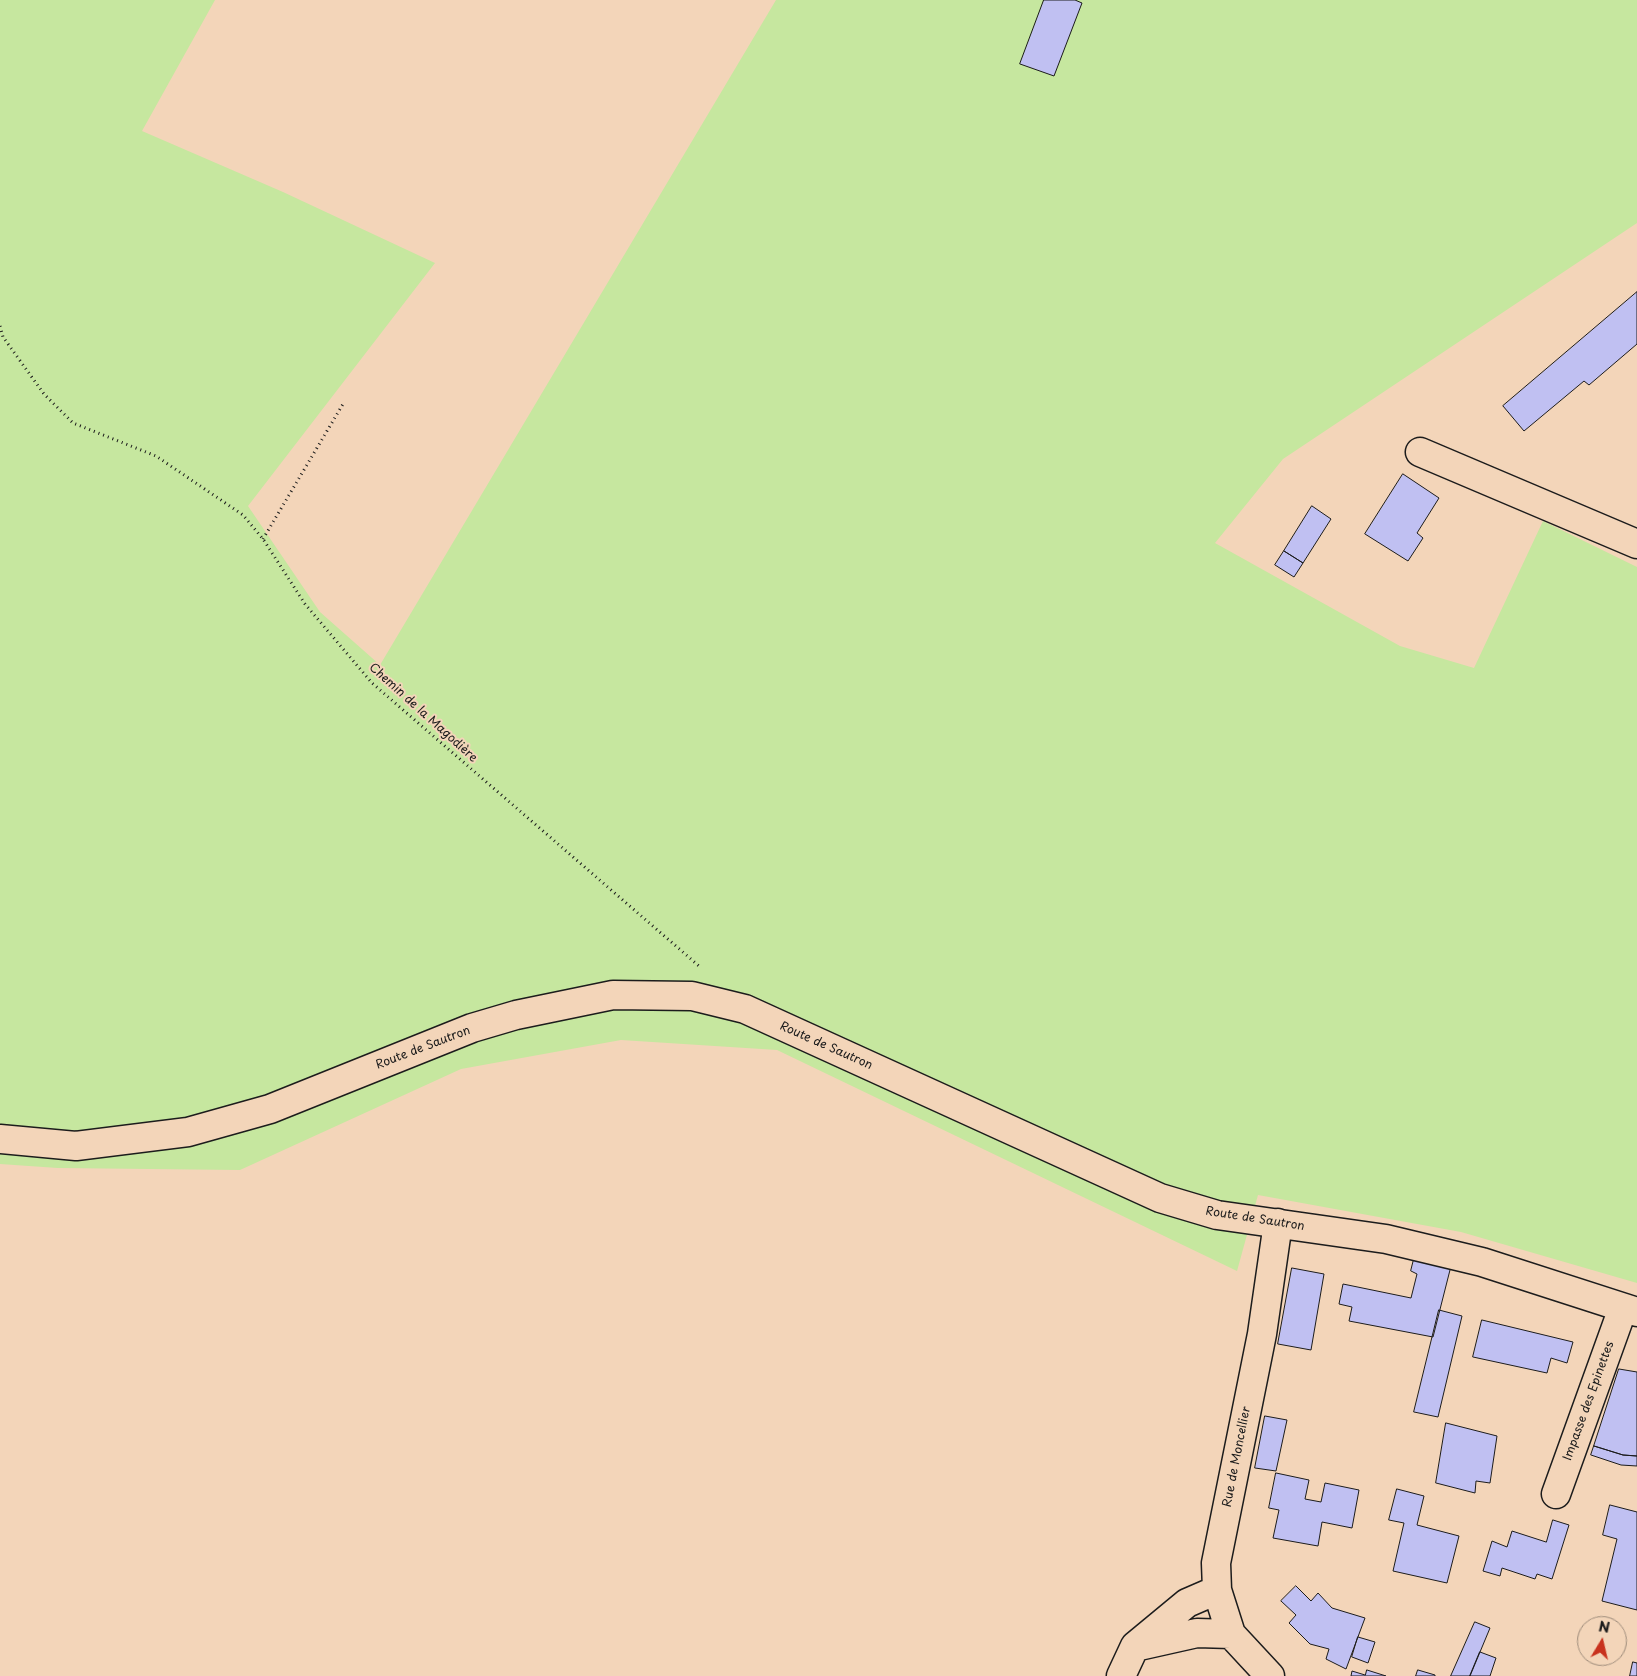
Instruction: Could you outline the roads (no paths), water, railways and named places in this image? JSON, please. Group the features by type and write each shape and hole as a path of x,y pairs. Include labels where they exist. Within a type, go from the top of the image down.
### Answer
{"street":[{"path":"1420,452 1637,544"},
{"name":"Route de Sautron","path":"0,1139 76,1146 188,1132 270,1108 472,1028 516,1015 613,995 692,996 745,1009 1160,1198 1217,1215 1386,1239 1482,1262 1630,1310"},
{"name":"Rue de Moncellier","path":"1270,1676 1232,1634 1217,1590 1216,1563 1262,1334 1278,1223"},
{"name":"Impasse des Epinettes","path":"1556,1494 1630,1310"},
{"path":"1121,1676 1135,1646 1187,1603 1217,1590"},
{"path":"1135,1646 1197,1633 1232,1634"}]}
